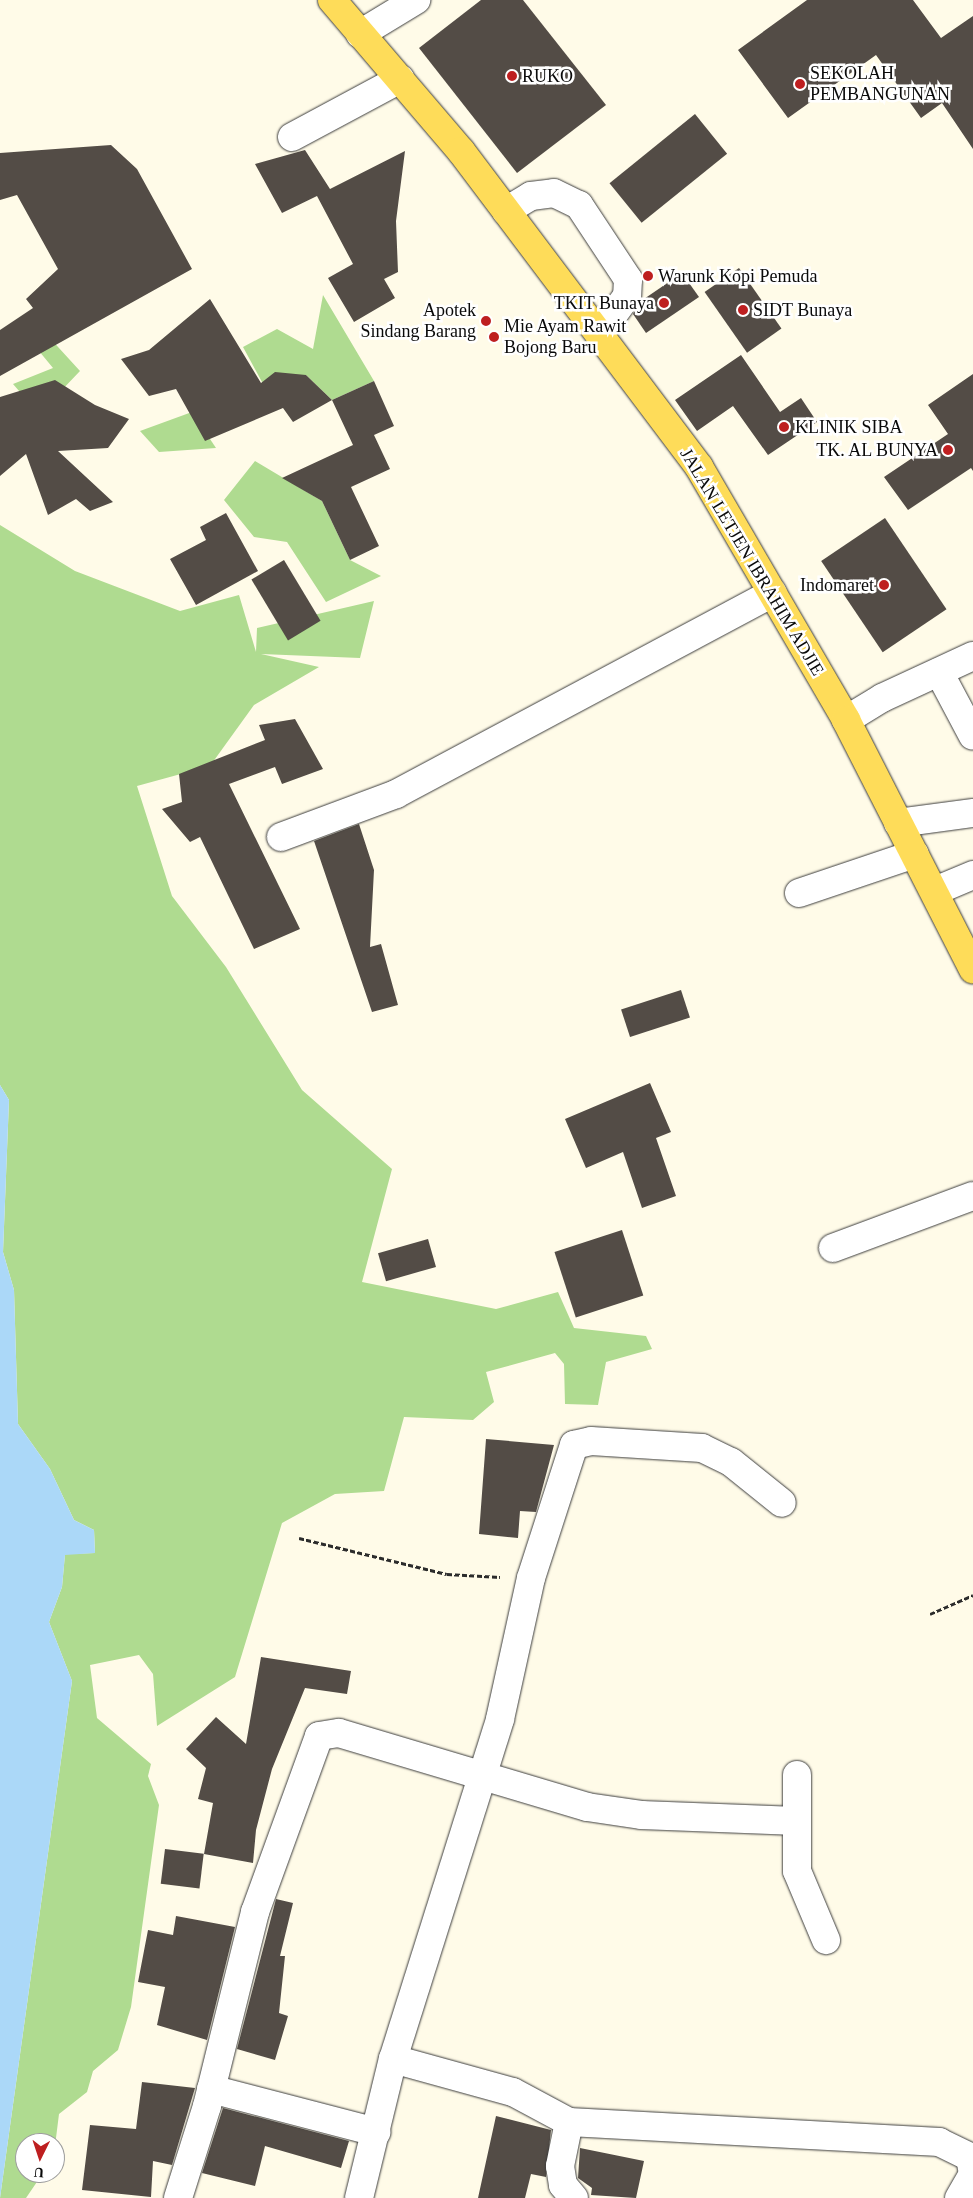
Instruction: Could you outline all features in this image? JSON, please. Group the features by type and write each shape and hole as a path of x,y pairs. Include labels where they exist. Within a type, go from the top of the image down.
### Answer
{"main road":[{"name":"JALAN LETJEN IBRAHIM ADJIE","path":"332,0 400,79 506,211 699,467 846,720 898,824 935,891 973,969"}],"street":[{"path":"360,34 416,0"},
{"path":"292,137 400,79"},
{"path":"506,211 532,196 554,193 579,205 628,279 627,296 598,334"},
{"path":"281,837 396,794 773,594"},
{"path":"846,720 973,656"},
{"path":"939,672 973,736"},
{"path":"898,824 973,813"},
{"path":"799,893 915,854"},
{"path":"935,891 973,875"},
{"path":"833,1248 973,1196"},
{"path":"358,2198 393,2059 509,1686 531,1578 571,1451 579,1442 702,1448 731,1462 782,1503"},
{"path":"178,2198 211,2089 255,1912 319,1736 339,1733 480,1779 617,1812 796,1821"},
{"path":"797,1775 797,1871 826,1940"},
{"path":"393,2059 513,2092 569,2122 939,2142 970,2157 973,2174 959,2198"},
{"path":"211,2089 376,2132"},
{"path":"569,2122 560,2166 563,2185 574,2198"}],"path":[{"path":"299,1538 447,1574 531,1578"},
{"path":"930,1614 973,1595"}],"green space":[{"path":"323,295 374,381 332,400 306,375 262,382 243,347 277,329 313,349"},
{"path":"48,336 80,371 39,414 13,384 53,368 34,345"},
{"path":"192,412 216,448 159,452 140,431"},
{"path":"255,461 322,501 350,560 381,576 326,602 287,542 254,537 224,500"},
{"path":"0,525 75,571 180,611 239,595 256,652 257,628 374,601 360,658 261,654 319,667 254,705 210,766 137,786 172,896 226,967 302,1090 392,1169 362,1282 496,1309 558,1292 574,1328 646,1336 652,1349 606,1362 598,1405 565,1404 564,1364 555,1353 486,1372 494,1402 473,1420 404,1417 384,1491 335,1494 282,1523 235,1677 157,1726 153,1674 139,1655 90,1665 97,1718 151,1764 148,1776 159,1805 131,2007 118,2050 93,2071 87,2092 59,2114 57,2133 15,2133 15,2183 36,2183 26,2198 0,2198 72,1681 49,1622 62,1587 65,1554 95,1553 94,1530 74,1520 50,1469 18,1424 14,1290 3,1252 9,1100 0,1085"}],"water":[{"path":"0,1085 9,1100 3,1252 14,1290 18,1424 50,1469 74,1520 94,1530 95,1553 65,1555 62,1587 49,1622 72,1681 0,2198"}],"building":[{"name":"RUKO","path":"481,0 523,0 606,105 517,173 419,48"},
{"name":"SEKOLAH PEMBANGUNAN","path":"807,0 913,0 941,38 973,16 973,149 942,103 921,118 876,55 788,118 738,50"},
{"path":"695,114 727,154 642,223 610,183"},
{"path":"111,145 137,169 192,269 0,376 0,330 33,308 26,299 58,269 17,195 0,200 0,153"},
{"path":"305,150 330,189 405,151 396,221 398,272 384,279 395,298 354,322 328,278 353,264 317,196 282,213 255,164"},
{"name":"SIDT Bunaya","path":"739,268 781,329 747,353 705,292"},
{"name":"TKIT Bunaya","path":"682,273 699,297 646,333 633,314 641,301"},
{"path":"210,299 261,383 275,372 306,375 332,400 293,422 283,408 205,441 176,389 149,396 121,359 149,350"},
{"path":"741,355 780,412 801,398 817,422 768,455 733,406 697,431 675,400"},
{"name":"TK. AL BUNYA","path":"973,374 973,471 971,468 908,510 884,477 948,434 928,405"},
{"path":"55,380 95,405 129,419 108,448 58,451 113,502 90,511 76,499 48,515 26,454 0,476 0,397"},
{"path":"374,381 394,426 374,435 390,469 351,487 379,546 350,560 322,501 282,478 353,445 332,400"},
{"path":"226,513 258,571 196,605 170,559 206,540 200,527"},
{"name":"Indomaret","path":"885,518 947,609 883,652 821,561"},
{"path":"284,560 321,621 288,640 251,580"},
{"path":"295,719 323,769 282,784 275,767 229,784 300,929 254,949 200,837 190,842 162,809 182,802 179,774 265,740 259,725"},
{"path":"359,824 374,870 370,947 381,944 398,1005 372,1012 314,841"},
{"path":"681,990 690,1018 630,1037 621,1009"},
{"path":"650,1083 671,1132 656,1138 676,1196 642,1208 623,1152 586,1168 565,1119"},
{"path":"622,1230 643,1296 576,1318 554,1252"},
{"path":"428,1239 436,1267 386,1281 378,1253"},
{"path":"486,1439 554,1445 536,1512 520,1511 518,1538 479,1534"},
{"path":"261,1657 351,1671 347,1694 305,1688 272,1769 256,1830 253,1863 204,1854 213,1803 198,1799 206,1768 186,1749 216,1717 246,1744"},
{"path":"165,1849 204,1854 199,1888 161,1884"},
{"path":"276,1899 293,1903 280,1956 285,1956 279,2013 288,2016 275,2060 237,2049"},
{"path":"176,1916 235,1927 207,2040 157,2025 165,1987 138,1982 148,1930 173,1935"},
{"path":"142,2082 195,2088 172,2165 153,2161 151,2197 82,2190 90,2125 136,2129"},
{"path":"223,2108 349,2141 341,2168 265,2146 255,2186 202,2173"},
{"path":"496,2116 551,2130 546,2177 531,2174 525,2198 478,2198"},
{"path":"580,2148 644,2161 636,2198 591,2195 592,2188 578,2178"}],"place":[{"name":"RUKO","path":"512,76"},
{"name":"SEKOLAH PEMBANGUNAN","path":"800,84"},
{"name":"Warunk Kopi Pemuda","path":"648,276"},
{"name":"TKIT Bunaya","path":"664,303"},
{"name":"SIDT Bunaya","path":"743,310"},
{"name":"Apotek Sindang Barang","path":"486,321"},
{"name":"Mie Ayam Rawit Bojong Baru","path":"494,337"},
{"name":"KLINIK SIBA","path":"784,427"},
{"name":"TK. AL BUNYA","path":"948,450"},
{"name":"Indomaret","path":"884,585"}]}
